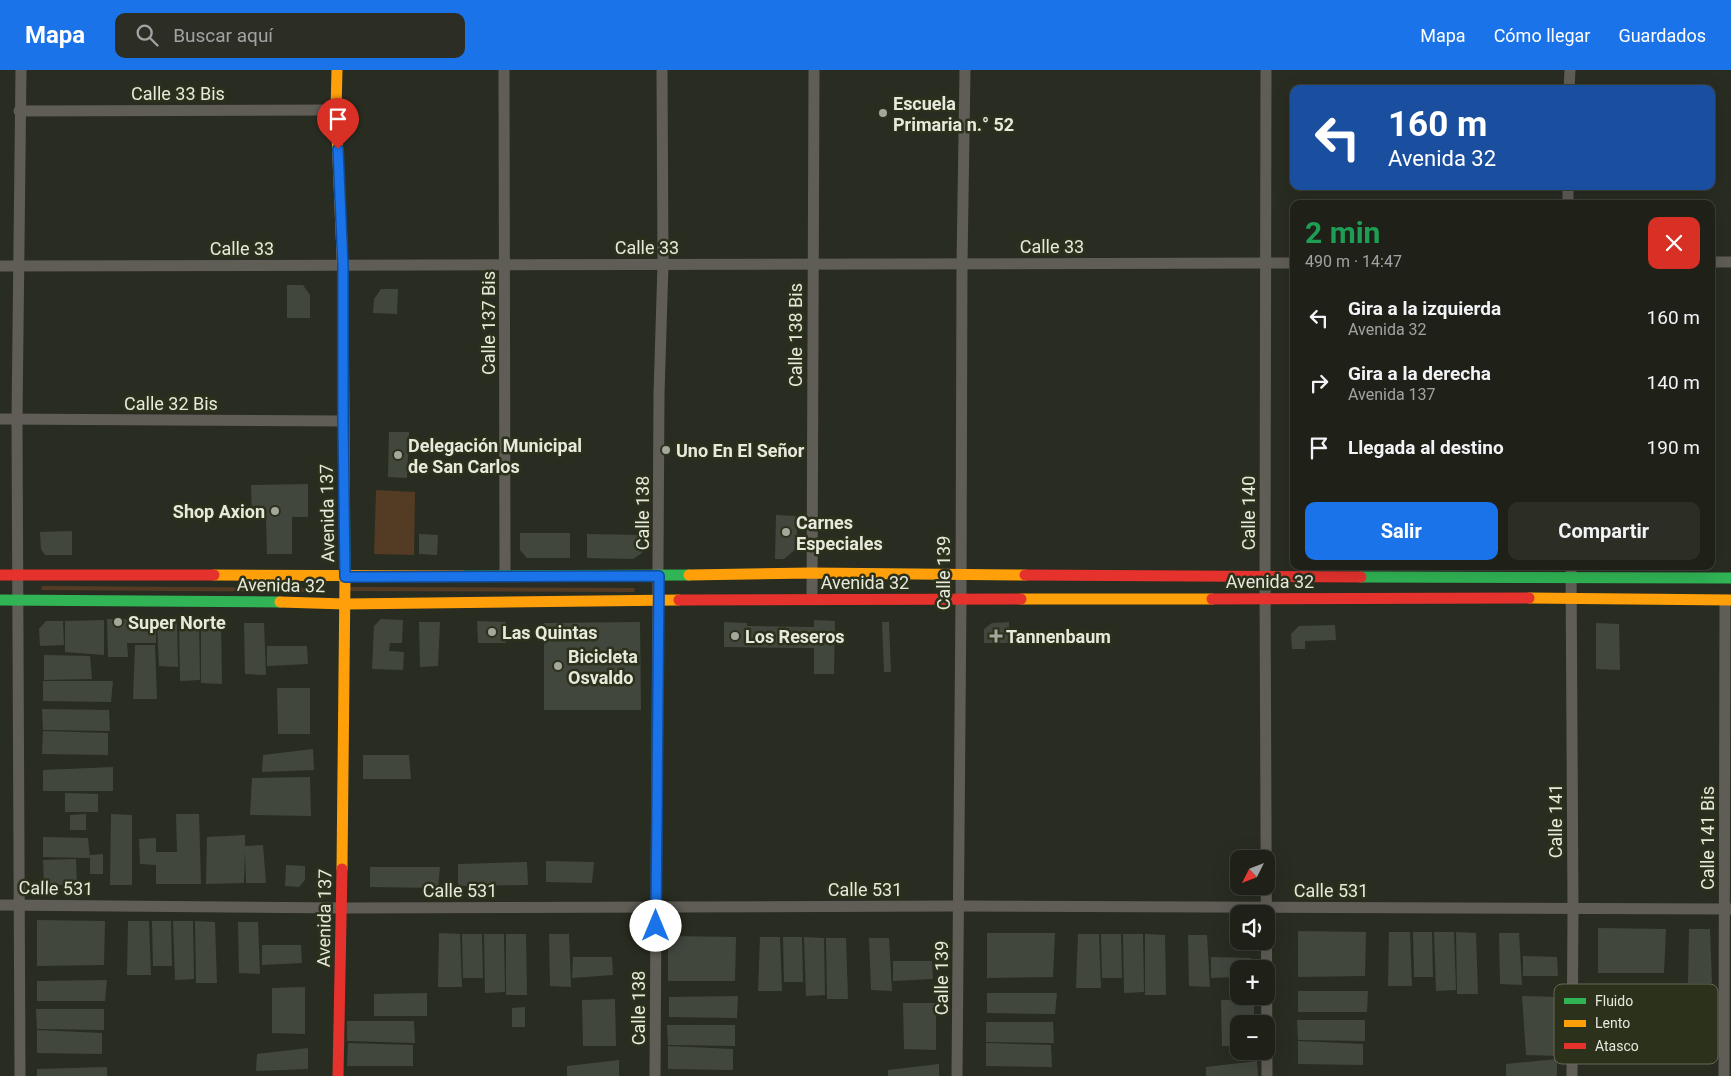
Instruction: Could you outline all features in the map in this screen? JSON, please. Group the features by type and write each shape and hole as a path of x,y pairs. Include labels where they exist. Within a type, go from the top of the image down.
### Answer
{"main road":[{"name":"Avenida 137","path":"337,70 336,110 343,266 345,577 342,908 338,1076"},
{"name":"Avenida 32","path":"0,575 345,577 659,576 811,573 1265,577 1571,572 1731,578"},
{"name":"Avenida 32","path":"0,600 345,604 659,600 1572,598 1728,600"}],"street":[{"path":"20,1076 17,419 19,111 21,70"},
{"name":"Calle 137 Bis","path":"504,70 505,576"},
{"name":"Calle 138","path":"655,1076 659,394 663,264 662,70"},
{"name":"Calle 138 Bis","path":"812,600 814,70"},
{"name":"Calle 139","path":"958,1076 962,264 965,70"},
{"name":"Calle 140","path":"1266,70 1266,905"},
{"path":"1570,70 1570,85"},
{"name":"Calle 33 Bis","path":"19,111 336,110"},
{"path":"1715,262 1731,262"},
{"name":"Calle 33","path":"0,266 1290,263"},
{"name":"Calle 32 Bis","path":"0,419 343,421"},
{"name":"Calle 141","path":"1571,572 1573,984"},
{"name":"Calle 141 Bis","path":"1724,1076 1728,910 1728,600"},
{"name":"Calle 531","path":"0,905 342,908 1230,907"},
{"name":"Calle 531","path":"1275,907 1728,910"},
{"name":"Calle 140","path":"1266,950 1267,1076"}],"shaded area":[{"path":"376,490 415,492 414,555 374,554"},
{"path":"42,586 311,588 310,592 41,590"},
{"path":"348,587 635,588 634,592 347,591"}],"building":[{"path":"287,285 303,285 310,295 310,318 287,318"},
{"path":"381,289 398,289 397,314 373,313 374,299"},
{"name":"Delegación Municipal de San Carlos","path":"389,432 409,432 407,478 388,477"},
{"path":"308,484 308,517 292,517 292,554 267,554 266,518 252,518 251,485"},
{"name":"Carnes Especiales","path":"776,515 797,516 797,548 784,559 775,559"},
{"path":"72,531 72,555 45,555 41,549 40,532"},
{"path":"520,533 570,533 570,558 527,558 520,550"},
{"path":"419,534 438,535 437,555 419,554"},
{"path":"587,534 642,535 642,553 633,559 587,558"},
{"path":"107,619 156,620 156,643 127,643 128,657 108,657"},
{"path":"381,619 403,620 402,643 390,643 389,651 404,652 403,670 372,669 374,626"},
{"path":"104,620 104,655 65,652 65,621"},
{"path":"814,620 835,621 834,674 814,674 814,648 724,647 724,622 747,623 747,626 814,627"},
{"path":"46,621 63,621 64,645 40,646 39,629"},
{"name":"Las Quintas","path":"477,621 506,622 506,643 478,643"},
{"path":"157,622 177,622 178,667 159,666"},
{"path":"179,622 199,622 200,680 180,681"},
{"path":"201,622 221,623 222,684 201,683"},
{"path":"419,622 440,622 438,666 420,667"},
{"path":"640,622 641,710 544,710 544,623"},
{"path":"882,622 889,622 891,672 884,672"},
{"name":"Tannenbaum","path":"1009,622 1009,643 984,643 984,629 992,623"},
{"path":"244,623 264,623 266,675 245,674"},
{"path":"1596,623 1619,624 1620,670 1596,669"},
{"path":"1335,625 1336,640 1305,641 1305,649 1292,649 1291,634 1299,626"},
{"path":"135,645 155,645 157,699 133,699"},
{"path":"267,646 307,646 308,664 267,666"},
{"path":"44,655 90,656 92,679 44,680"},
{"path":"43,681 113,681 111,702 43,701"},
{"path":"277,688 310,688 310,734 278,734"},
{"path":"42,709 109,710 110,731 43,730"},
{"path":"43,731 108,733 108,755 42,754"},
{"path":"313,749 314,770 262,772 263,755"},
{"path":"363,755 409,755 411,779 363,779"},
{"path":"113,767 113,791 43,791 43,770"},
{"path":"310,777 311,816 250,815 252,778"},
{"path":"65,793 98,794 98,812 65,812"},
{"path":"86,814 86,830 70,830 70,815"},
{"path":"111,814 132,815 132,885 110,885"},
{"path":"176,814 199,814 201,884 156,884 156,865 140,864 139,839 156,838 156,852 177,852"},
{"path":"245,835 245,846 263,845 266,883 246,883 245,851 244,883 206,884 207,837"},
{"path":"43,837 88,838 90,858 43,857"},
{"path":"103,854 103,874 90,874 90,855"},
{"path":"76,859 77,885 44,885 43,860"},
{"path":"546,861 594,862 592,883 546,882"},
{"path":"527,862 528,885 458,886 458,864"},
{"path":"286,865 305,866 305,880 299,887 285,886"},
{"path":"370,867 440,867 438,888 370,887"},
{"path":"37,920 105,921 104,965 37,966"},
{"path":"128,921 149,921 151,975 127,975"},
{"path":"152,921 171,921 172,966 153,966"},
{"path":"173,921 193,921 194,979 175,980"},
{"path":"195,921 215,922 217,983 196,983"},
{"path":"238,922 258,922 260,974 239,973"},
{"path":"1598,928 1666,929 1664,973 1598,973"},
{"path":"1689,929 1710,929 1712,983 1688,983"},
{"path":"1298,931 1366,932 1365,976 1298,977"},
{"path":"1389,932 1410,932 1412,986 1388,986"},
{"path":"1413,932 1432,932 1433,977 1414,977"},
{"path":"1434,932 1454,932 1456,990 1436,991"},
{"path":"1456,932 1476,933 1478,994 1457,994"},
{"path":"439,933 460,934 462,987 438,987"},
{"path":"987,933 1055,933 1053,977 987,978"},
{"path":"1499,933 1519,933 1522,985 1500,984"},
{"path":"462,934 482,934 483,978 463,978"},
{"path":"484,934 504,934 505,992 485,993"},
{"path":"506,934 526,934 527,995 506,995"},
{"path":"549,934 569,934 571,987 550,986"},
{"path":"1078,934 1099,934 1101,988 1076,988"},
{"path":"1101,934 1121,934 1122,978 1102,978"},
{"path":"1123,934 1143,934 1144,992 1124,993"},
{"path":"1145,934 1165,935 1166,995 1145,995"},
{"path":"1188,935 1207,935 1210,987 1189,986"},
{"path":"668,936 736,937 735,981 668,981"},
{"path":"760,937 780,937 782,991 758,991"},
{"path":"783,937 802,937 803,982 784,982"},
{"path":"804,937 824,938 825,995 806,996"},
{"path":"826,938 846,938 848,999 827,999"},
{"path":"869,938 889,938 892,991 871,990"},
{"path":"262,945 301,945 302,963 262,965"},
{"path":"1523,956 1557,957 1558,976 1523,976"},
{"path":"573,957 612,957 613,975 572,978"},
{"path":"1211,957 1251,958 1251,960 1230,960 1230,977 1211,978"},
{"path":"893,961 932,961 933,979 893,981"},
{"path":"107,980 105,1001 37,1001 37,981"},
{"path":"305,987 305,1034 272,1033 272,988"},
{"path":"1298,991 1368,991 1367,1012 1298,1012"},
{"path":"427,993 427,1016 374,1016 374,994"},
{"path":"987,993 1057,993 1055,1014 987,1013"},
{"path":"738,996 737,1018 669,1017 669,997"},
{"path":"1522,996 1554,997 1554,1056 1526,1055"},
{"path":"615,999 616,1046 583,1046 582,1000"},
{"path":"1221,1000 1230,1000 1230,1005 1254,1005 1254,1015 1230,1015 1230,1046 1222,1046"},
{"path":"903,1003 936,1003 936,1050 904,1049"},
{"path":"525,1007 525,1027 512,1027 512,1008"},
{"path":"36,1009 104,1009 104,1030 37,1029"},
{"path":"1297,1020 1365,1020 1365,1041 1298,1040"},
{"path":"347,1021 414,1021 415,1043 347,1041"},
{"path":"986,1022 1053,1022 1054,1043 986,1042"},
{"path":"667,1025 735,1025 735,1046 668,1045"},
{"path":"37,1030 102,1033 102,1054 37,1053"},
{"path":"1298,1041 1363,1044 1363,1065 1298,1064"},
{"path":"348,1043 413,1045 413,1066 347,1066"},
{"path":"986,1043 1051,1045 1052,1067 986,1066"},
{"path":"668,1046 733,1049 733,1070 668,1069"},
{"path":"308,1048 308,1069 256,1071 257,1054"},
{"path":"1554,1059 1554,1064 1557,1064 1557,1076 1506,1076 1506,1064"},
{"path":"619,1060 619,1076 567,1076 567,1066"},
{"path":"1257,1061 1258,1076 1206,1076 1206,1067"},
{"path":"939,1064 939,1076 888,1076 888,1070"},
{"path":"107,1067 107,1076 37,1076 37,1069"}],"traffic: fast":[{"path":"343,278 345,577"},
{"path":"463,576 689,575"},
{"path":"1361,577 1731,578"},
{"path":"0,600 280,602"}],"traffic: slow":[{"path":"337,70 336,110 343,278"},
{"path":"689,575 811,573 1025,575"},
{"path":"214,575 463,576"},
{"path":"342,869 345,577"},
{"path":"1529,598 1731,600"},
{"path":"1021,599 1212,599"},
{"path":"280,602 345,604 679,600"}],"traffic: jam":[{"path":"0,575 214,575"},
{"path":"1025,575 1361,577"},
{"path":"1212,599 1529,598"},
{"path":"679,600 1021,599"},
{"path":"338,1076 342,869"}],"place":[{"name":"Escuela Primaria n.° 52","path":"883,113"},
{"name":"Uno En El Señor","path":"666,450"},
{"name":"Delegación Municipal de San Carlos","path":"398,455"},
{"name":"Shop Axion","path":"275,511"},
{"name":"Carnes Especiales","path":"786,532"},
{"name":"Super Norte","path":"118,622"},
{"name":"Las Quintas","path":"492,632"},
{"name":"Los Reseros","path":"735,636"},
{"name":"Tannenbaum","path":"996,636"},
{"name":"Bicicleta Osvaldo","path":"558,666"}],"route":[{"path":"338,149 343,266 345,577 659,576 656,926"}]}
